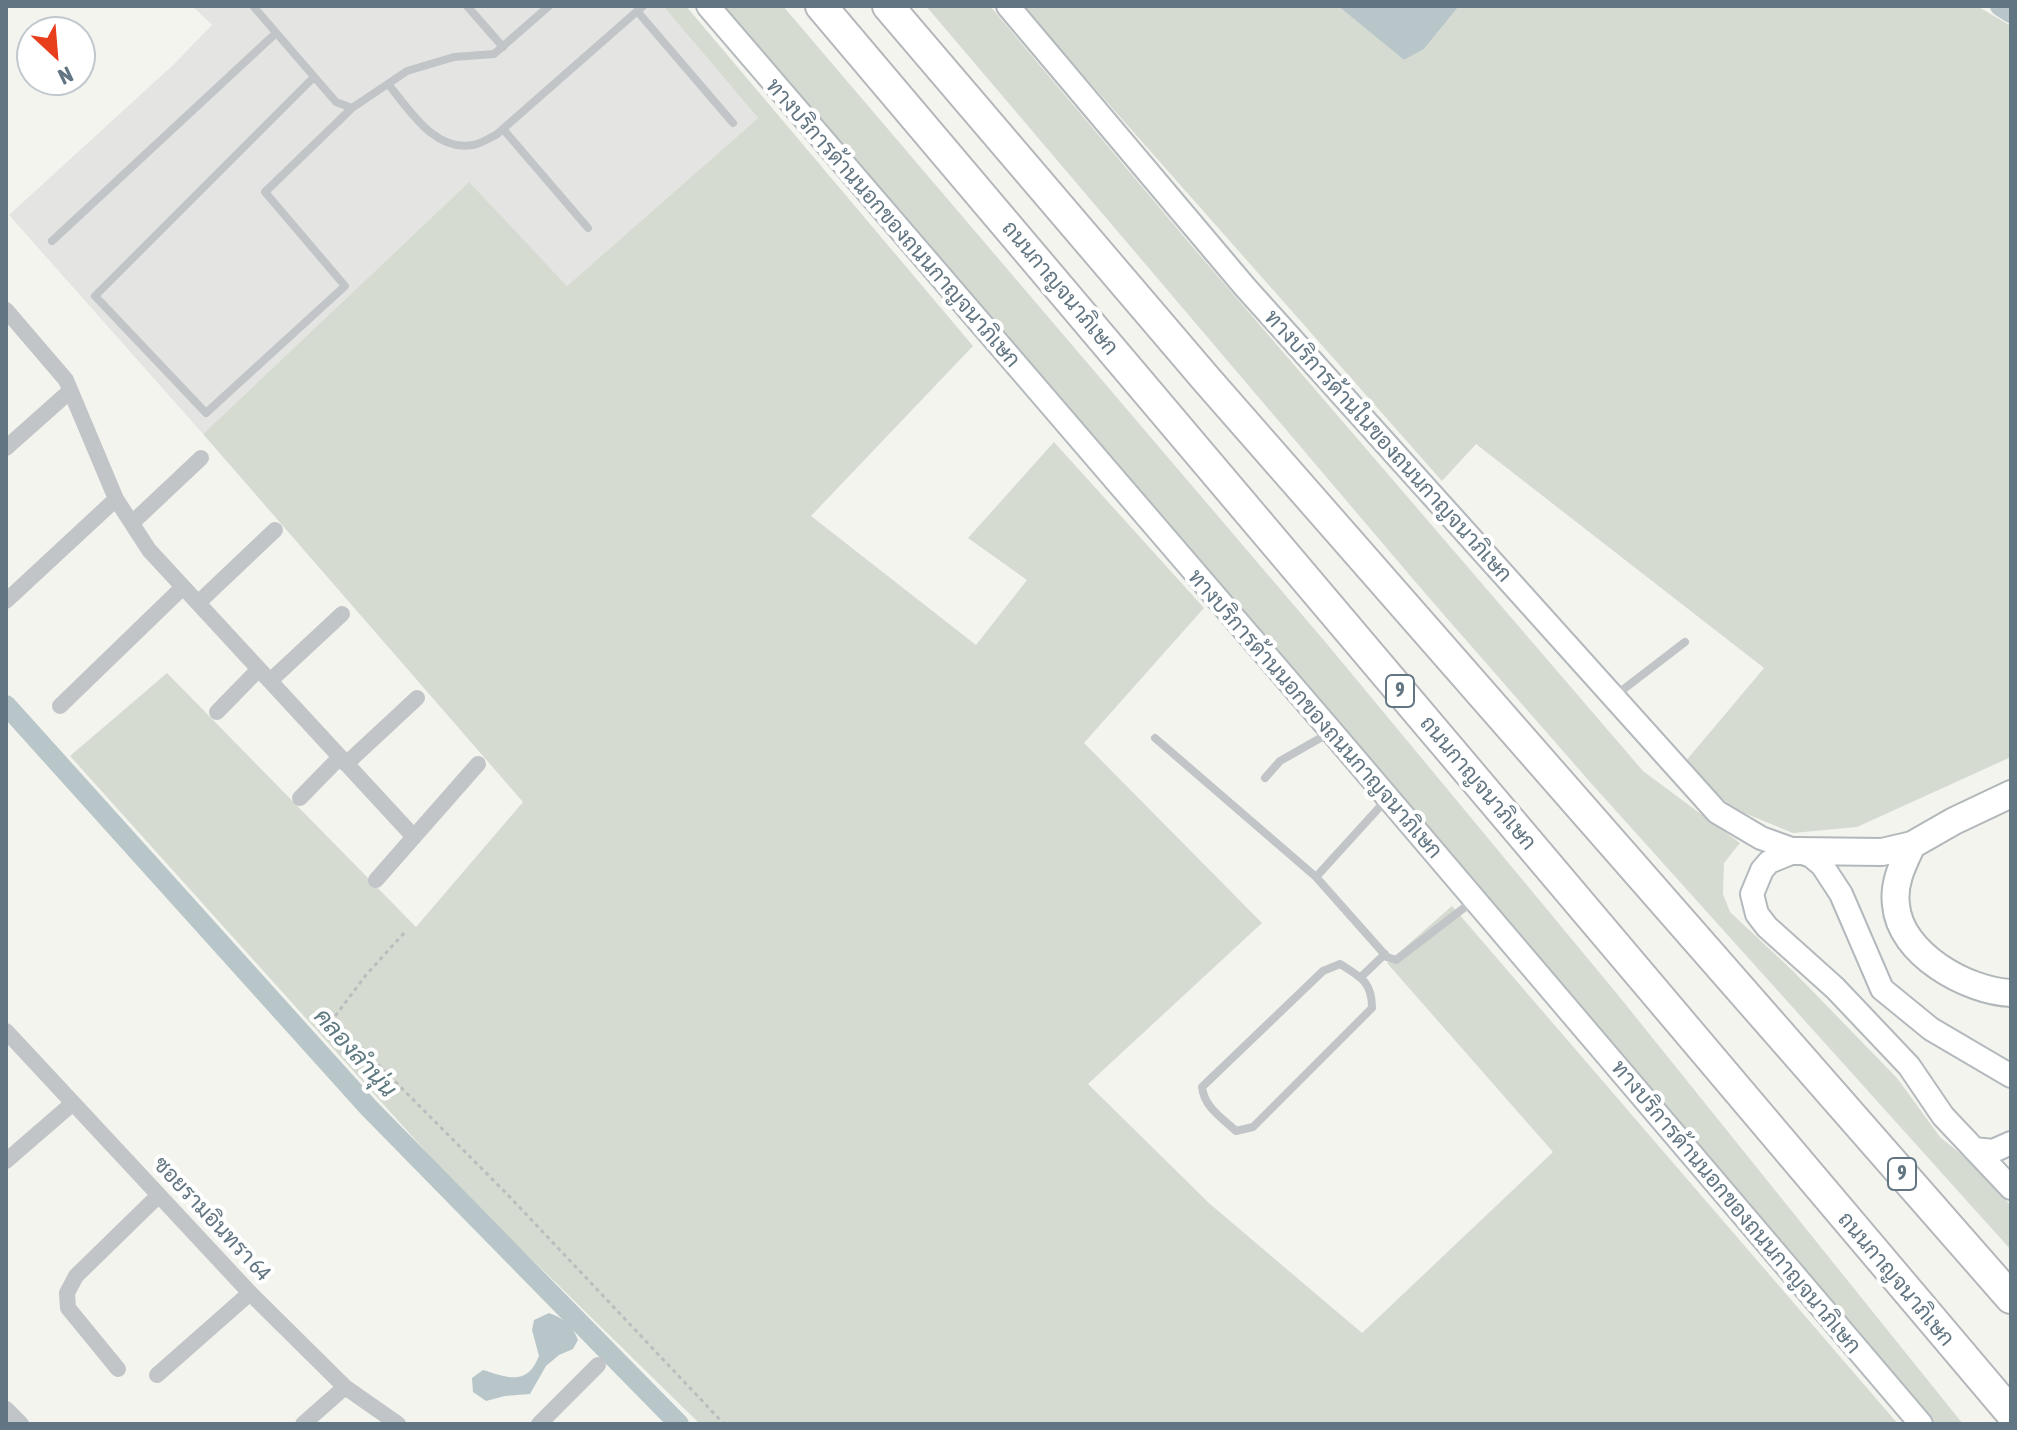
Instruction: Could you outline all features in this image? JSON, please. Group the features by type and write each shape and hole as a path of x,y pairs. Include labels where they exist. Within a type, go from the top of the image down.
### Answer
{"highway":[{"name":"ถนนกาญจนาภิเษก","path":"821,6 2011,1413"},
{"name":"9","path":"888,6 1228,404 2011,1298"},
{"path":"1979,1377 2011,1422"}],"main road":[{"name":"ทางบริการด้านนอกของถนนกาญจนาภิเษก","path":"708,6 1921,1424"},
{"name":"ทางบริการด้านในของถนนกาญจนาภิเษก","path":"1008,6 1245,287 1717,812 1761,838 1811,856 1822,865 1833,879 1882,989 1931,1029 2011,1076"},
{"path":"2011,794 1912,845 1882,852 1796,851 1769,862 1762,870 1752,894 1757,914 1767,927 1835,988 1909,1066 1943,1116 2011,1188"},
{"path":"1912,845 1898,877 1895,904 1905,935 1926,956 1951,974 1979,989 2011,993"},
{"path":"1974,1149 1993,1151 2011,1143"}],"street":[{"path":"6,310 66,380 116,499 149,550 414,837"},
{"path":"6,448 70,391"},
{"path":"132,523 201,458"},
{"path":"6,601 116,499"},
{"path":"198,603 275,530"},
{"path":"60,706 183,587"},
{"path":"217,712 342,614"},
{"path":"300,798 417,698"},
{"path":"376,880 478,764"},
{"name":"ซอยรามอินทรา 64","path":"6,1031 250,1293 345,1387 398,1424"},
{"path":"6,1161 73,1103"},
{"path":"118,1369 68,1308 67,1293 76,1276 159,1195"},
{"path":"157,1375 250,1293"},
{"path":"539,1424 598,1365"},
{"path":"303,1424 345,1387"}],"lane":[{"path":"253,6 336,102 352,108"},
{"path":"467,6 503,47"},
{"path":"314,77 95,296 206,413 345,286 265,192 352,108 407,71 454,57 494,54 549,6"},
{"path":"388,84 427,130 446,142 472,145 503,129 640,8 733,123"},
{"path":"52,241 276,33"},
{"path":"503,129 588,228"},
{"path":"1613,697 1685,642"},
{"path":"1265,778 1280,761 1332,732"},
{"path":"1155,738 1316,877 1385,954 1396,960 1474,900"},
{"path":"1316,877 1387,798"},
{"path":"1361,977 1385,954"},
{"path":"1340,964 1361,977 1372,992 1372,1008 1253,1127 1236,1131 1211,1109 1202,1087 1323,971 1340,964"}],"path":[{"path":"404,933 366,975 333,1019 507,1194 724,1424"}],"shaded area":[{"path":"192,6 663,6 758,118 567,286 468,183 203,434 9,215 173,65 212,25"},
{"path":"663,6 686,6 973,346 811,516 976,645 1027,580 968,538 1054,442 1204,608 1084,743 1262,923 1088,1084 1210,1204 1362,1333 1553,1152 1387,963 1452,906 1898,1424 700,1424 455,1184 70,756 167,673 416,927 523,802 203,434 469,182 567,286 758,118"},
{"path":"719,6 783,6 1327,644 1618,995 1963,1424 1930,1424"},
{"path":"926,6 990,6 1643,771 1740,843 1724,863 1723,894 1730,912 1793,971 1897,1078 1940,1137 1967,1159 2011,1206 2011,1250 1590,782 1424,592"},
{"path":"1022,6 1338,6 1404,60 1424,49 1459,6 1977,6 2011,26 2011,757 1857,827 1793,833 1732,808 1685,762 1764,668 1476,444 1442,481"},
{"path":"1338,6 1459,6 1424,49 1404,60"},
{"path":"549,1313 567,1323 578,1340 573,1349 546,1366 530,1394 486,1401 473,1392 472,1378 483,1370 509,1377 523,1376 529,1372 539,1356 532,1330 534,1320"}],"waterway":[{"path":"2000,6 2011,13"},
{"name":"คลองลำนุ่น","path":"6,705 369,1108 679,1424"}]}
